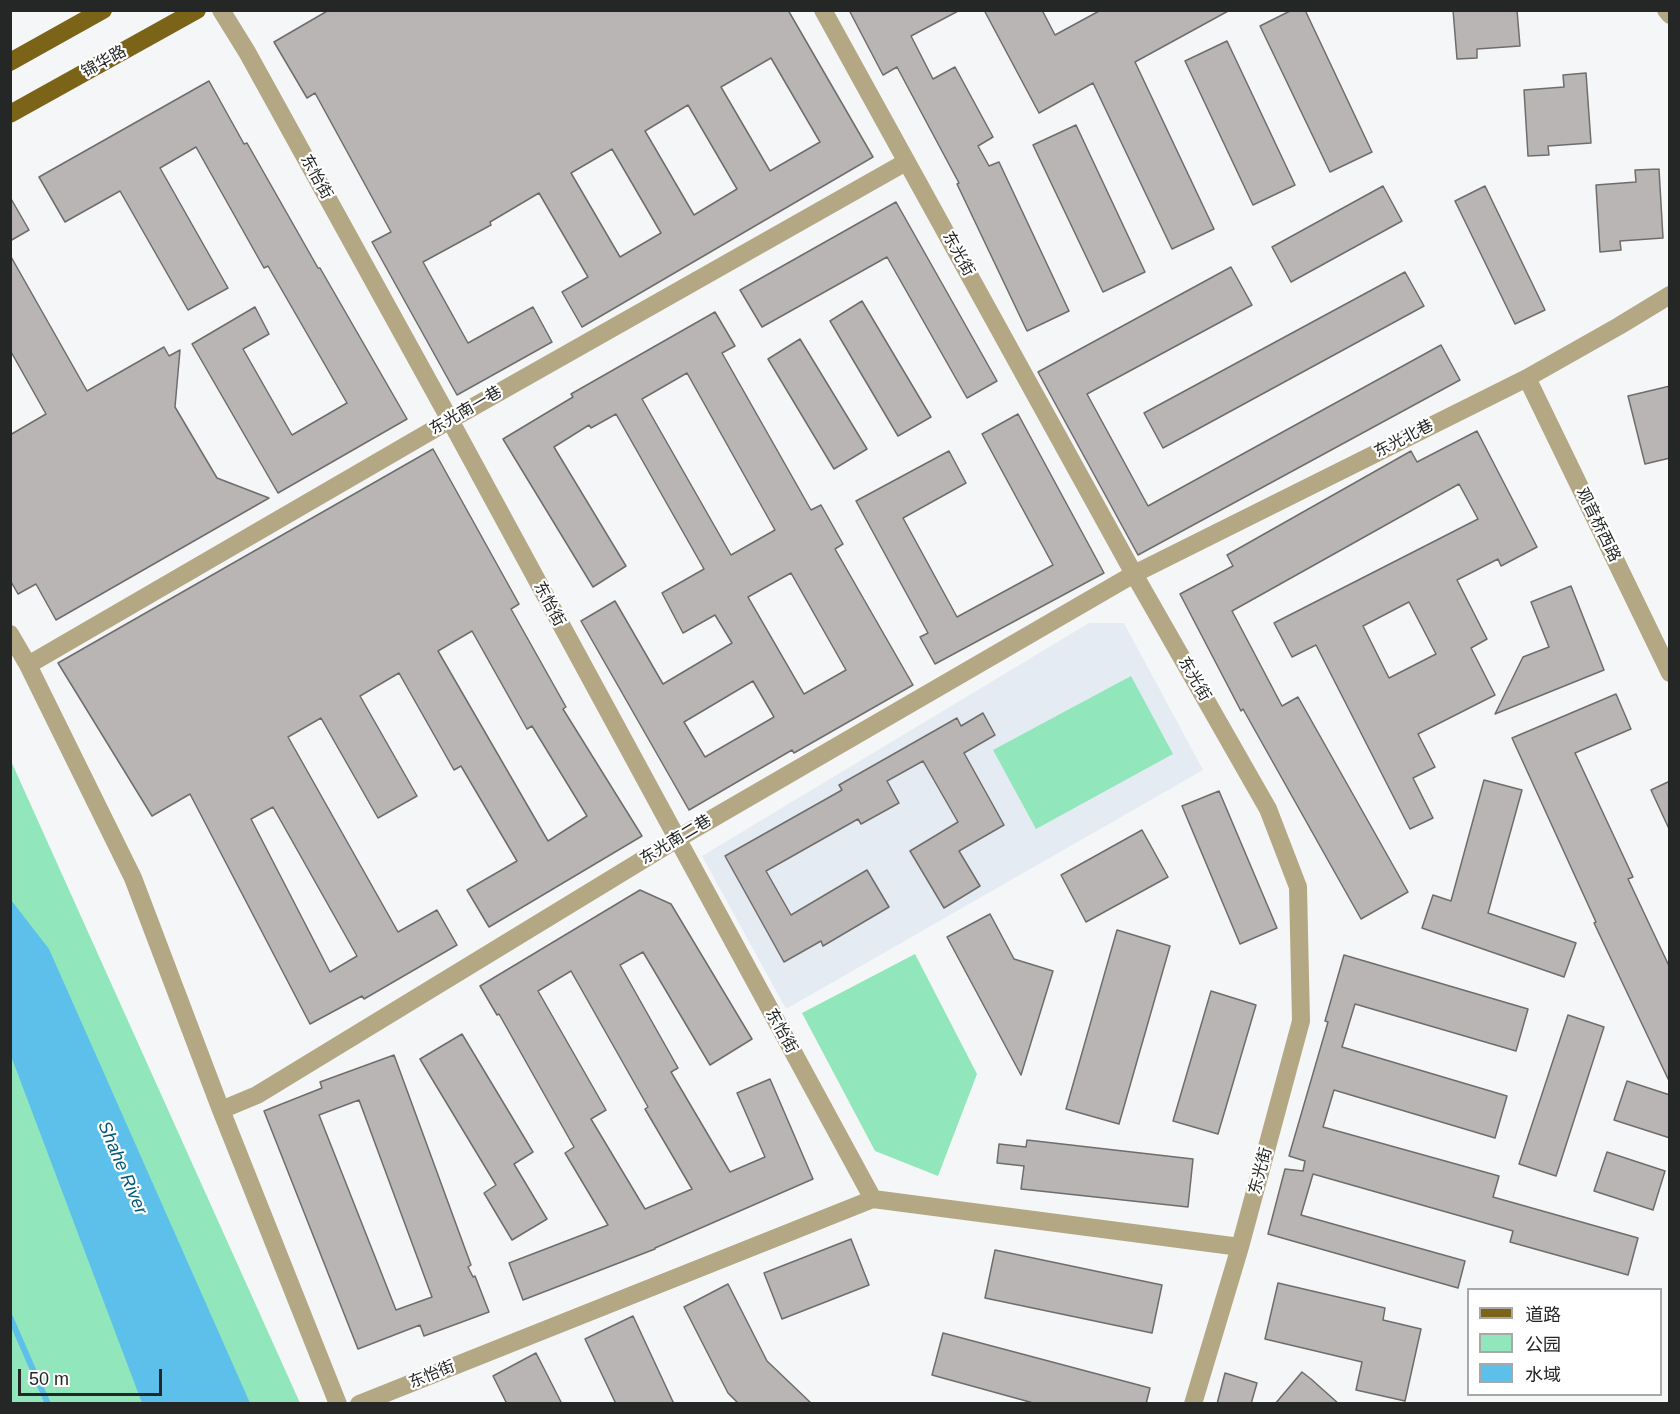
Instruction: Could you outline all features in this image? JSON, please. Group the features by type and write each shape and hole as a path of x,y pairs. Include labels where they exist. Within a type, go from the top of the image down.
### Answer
{"main road":[{"path":"10,62 103,10"},
{"name":"锦华路","path":"10,114 197,10"}],"street":[{"name":"东怡街","path":"221,10 450,420 873,1199"},
{"name":"东光街","path":"823,10 1134,574 1269,809 1298,886 1301,1021 1240,1247 1193,1404"},
{"path":"1666,10 1670,15"},
{"name":"东光南一巷","path":"28,665 450,420 906,162"},
{"name":"东光北巷","path":"1134,574 1527,378 1670,295"},
{"name":"观音桥西路","path":"1527,378 1670,673"},
{"name":"东光南二巷","path":"221,1110 257,1095 676,839 1134,574"},
{"path":"10,634 28,665 133,878 221,1110 338,1404"},
{"name":"东怡街","path":"359,1404 873,1199 1240,1247"}],"shaded area":[{"path":"1089,623 1124,623 1203,770 786,1009 702,856"}],"green space":[{"path":"1131,676 1173,754 1036,829 993,750"},
{"path":"11,761 300,1403 11,1403"},
{"path":"915,954 977,1074 938,1176 875,1151 802,1013"}],"water":[{"name":"Shahe River","path":"11,900 49,949 250,1403 142,1403 11,1056"}],"building":[{"path":"329,10 788,10 873,157 582,327 562,292 588,277 539,193 490,222 491,225 423,262 468,343 533,307 552,342 457,395 372,242 391,232 315,93 307,98 274,42","holes":["771,58 820,142 770,171 721,87","688,105 737,189 694,215 645,131","612,149 661,233 620,257 571,173"]},
{"path":"849,10 960,10 911,36 933,79 955,67 993,137 978,146 989,166 999,162 1069,311 1027,331 957,184 959,183 897,67 883,75"},
{"path":"984,10 1042,10 1055,35 1101,10 1230,10 1135,62 1214,229 1172,249 1093,83 1039,113"},
{"path":"1292,10 1305,10 1372,152 1330,172 1260,26"},
{"path":"1453,10 1517,10 1520,46 1477,49 1477,58 1457,59"},
{"path":"1227,41 1295,185 1253,205 1185,61"},
{"path":"1586,73 1591,143 1548,146 1549,155 1528,156 1524,90 1564,87 1563,75"},
{"path":"209,81 407,419 278,493 192,344 255,307 269,334 243,349 292,435 347,403 268,266 264,268 196,147 160,168 228,288 188,310 120,191 65,222 39,177"},
{"path":"1076,125 1145,272 1103,292 1033,145"},
{"path":"1659,169 1663,238 1620,241 1621,250 1600,252 1596,185 1636,182 1635,170"},
{"path":"1383,186 1402,221 1291,282 1272,247"},
{"path":"1485,186 1545,310 1515,324 1455,201"},
{"path":"10,197 29,230 10,241"},
{"path":"896,202 997,381 967,398 887,257 762,327 740,290"},
{"path":"10,255 87,391 164,347 169,356 180,350 175,407 217,478 269,498 56,620 36,584 18,594 10,580 10,435 46,414 10,350"},
{"path":"1231,267 1252,305 1087,394 1148,506 1441,345 1460,380 1138,555 1038,372"},
{"path":"1405,272 1424,306 1163,448 1144,413"},
{"path":"862,301 931,417 898,436 830,321"},
{"path":"715,312 735,346 722,353 811,510 821,505 843,544 835,549 913,685 794,753 792,750 689,810 581,621 615,601 663,684 732,643 715,615 683,633 662,593 704,569 616,414 591,428 589,425 554,447 626,566 593,587 503,439 573,397 571,394","holes":["687,373 775,530 731,555 642,399","791,573 846,670 804,694 748,597","753,681 774,717 705,757 684,722"]},
{"path":"800,339 867,449 834,469 768,359"},
{"path":"1670,386 1670,458 1645,464 1628,396"},
{"path":"1018,414 1104,573 935,664 920,637 928,633 856,501 949,451 966,483 903,518 957,617 1053,565 982,434"},
{"path":"1477,431 1537,547 1501,566 1498,559 1457,580 1487,639 1471,648 1495,695 1418,734 1435,767 1413,778 1433,818 1410,829 1316,645 1292,657 1274,623 1478,519 1459,484 1232,611 1282,706 1298,697 1408,892 1361,919 1243,709 1241,711 1180,594 1233,566 1227,555 1411,451 1417,462","holes":["1409,602 1436,654 1389,678 1363,626"]},
{"path":"433,449 519,604 511,609 566,707 563,709 642,836 489,927 467,890 517,861 461,766 454,770 399,673 360,696 417,796 378,818 321,718 288,737 398,932 437,910 457,945 364,999 362,996 310,1024 190,794 152,816 58,663","holes":["472,631 527,729 532,726 587,816 548,841 438,651","273,807 357,956 330,972 251,819"]},
{"path":"1571,586 1604,670 1495,714 1523,657 1549,647 1531,602"},
{"path":"1616,694 1631,729 1575,753 1633,877 1628,879 1670,968 1670,1083 1594,923 1596,922 1512,738"},
{"path":"983,713 995,735 964,753 1004,825 959,851 980,886 944,908 910,851 958,822 923,761 887,781 899,803 861,824 858,819 766,871 791,915 867,870 889,907 823,946 821,941 784,962 725,856 842,790 839,785 957,718 961,726"},
{"path":"1484,780 1522,790 1488,913 1576,943 1564,977 1422,928 1433,895 1451,901"},
{"path":"1670,781 1670,831 1651,790"},
{"path":"1219,791 1277,928 1240,944 1182,806"},
{"path":"1142,830 1168,877 1086,922 1061,875"},
{"path":"640,890 671,904 752,1039 710,1065 643,952 620,965 678,1068 671,1072 730,1172 765,1157 737,1093 770,1079 813,1179 655,1249 523,1300 509,1263 608,1225 565,1153 574,1147 499,1014 497,1015 480,986","holes":["571,971 648,1107 645,1109 692,1189 645,1209 591,1119 606,1110 538,991"]},
{"path":"990,914 1014,959 1053,971 1021,1075 947,937"},
{"path":"1117,930 1170,946 1119,1124 1066,1109"},
{"path":"1344,955 1528,1009 1516,1051 1355,1004 1342,1047 1507,1096 1495,1138 1334,1090 1323,1127 1499,1176 1493,1197 1638,1238 1628,1275 1510,1242 1513,1231 1313,1174 1301,1215 1465,1261 1458,1288 1268,1234 1285,1169 1303,1171 1305,1161 1289,1156 1328,1022 1325,1021"},
{"path":"1211,991 1256,1005 1218,1134 1173,1121"},
{"path":"1568,1015 1604,1027 1556,1176 1519,1164"},
{"path":"462,1034 533,1152 514,1164 547,1219 512,1240 484,1193 496,1185 420,1059"},
{"path":"394,1055 471,1265 468,1267 473,1277 475,1276 489,1312 424,1336 420,1325 358,1349 264,1111 322,1088 320,1082","holes":["359,1100 432,1297 396,1310 319,1115"]},
{"path":"1627,1081 1670,1095 1670,1138 1614,1120"},
{"path":"1027,1140 1193,1159 1188,1207 1021,1189 1024,1166 997,1163 999,1144 1026,1147"},
{"path":"1607,1152 1665,1171 1653,1210 1594,1191"},
{"path":"851,1239 869,1285 782,1319 764,1273"},
{"path":"995,1250 1162,1285 1152,1333 985,1298"},
{"path":"1278,1283 1385,1308 1383,1320 1421,1329 1405,1401 1356,1390 1362,1362 1265,1339"},
{"path":"728,1284 767,1361 812,1404 739,1404 728,1393 684,1307"},
{"path":"633,1316 674,1404 616,1404 585,1339"},
{"path":"943,1333 1150,1388 1146,1404 1037,1404 932,1375"},
{"path":"536,1353 562,1404 507,1404 493,1376"},
{"path":"1302,1372 1311,1379 1339,1404 1275,1404"},
{"path":"1225,1373 1257,1383 1251,1404 1217,1404"}],"waterway":[{"path":"10,1317 48,1404"}]}
